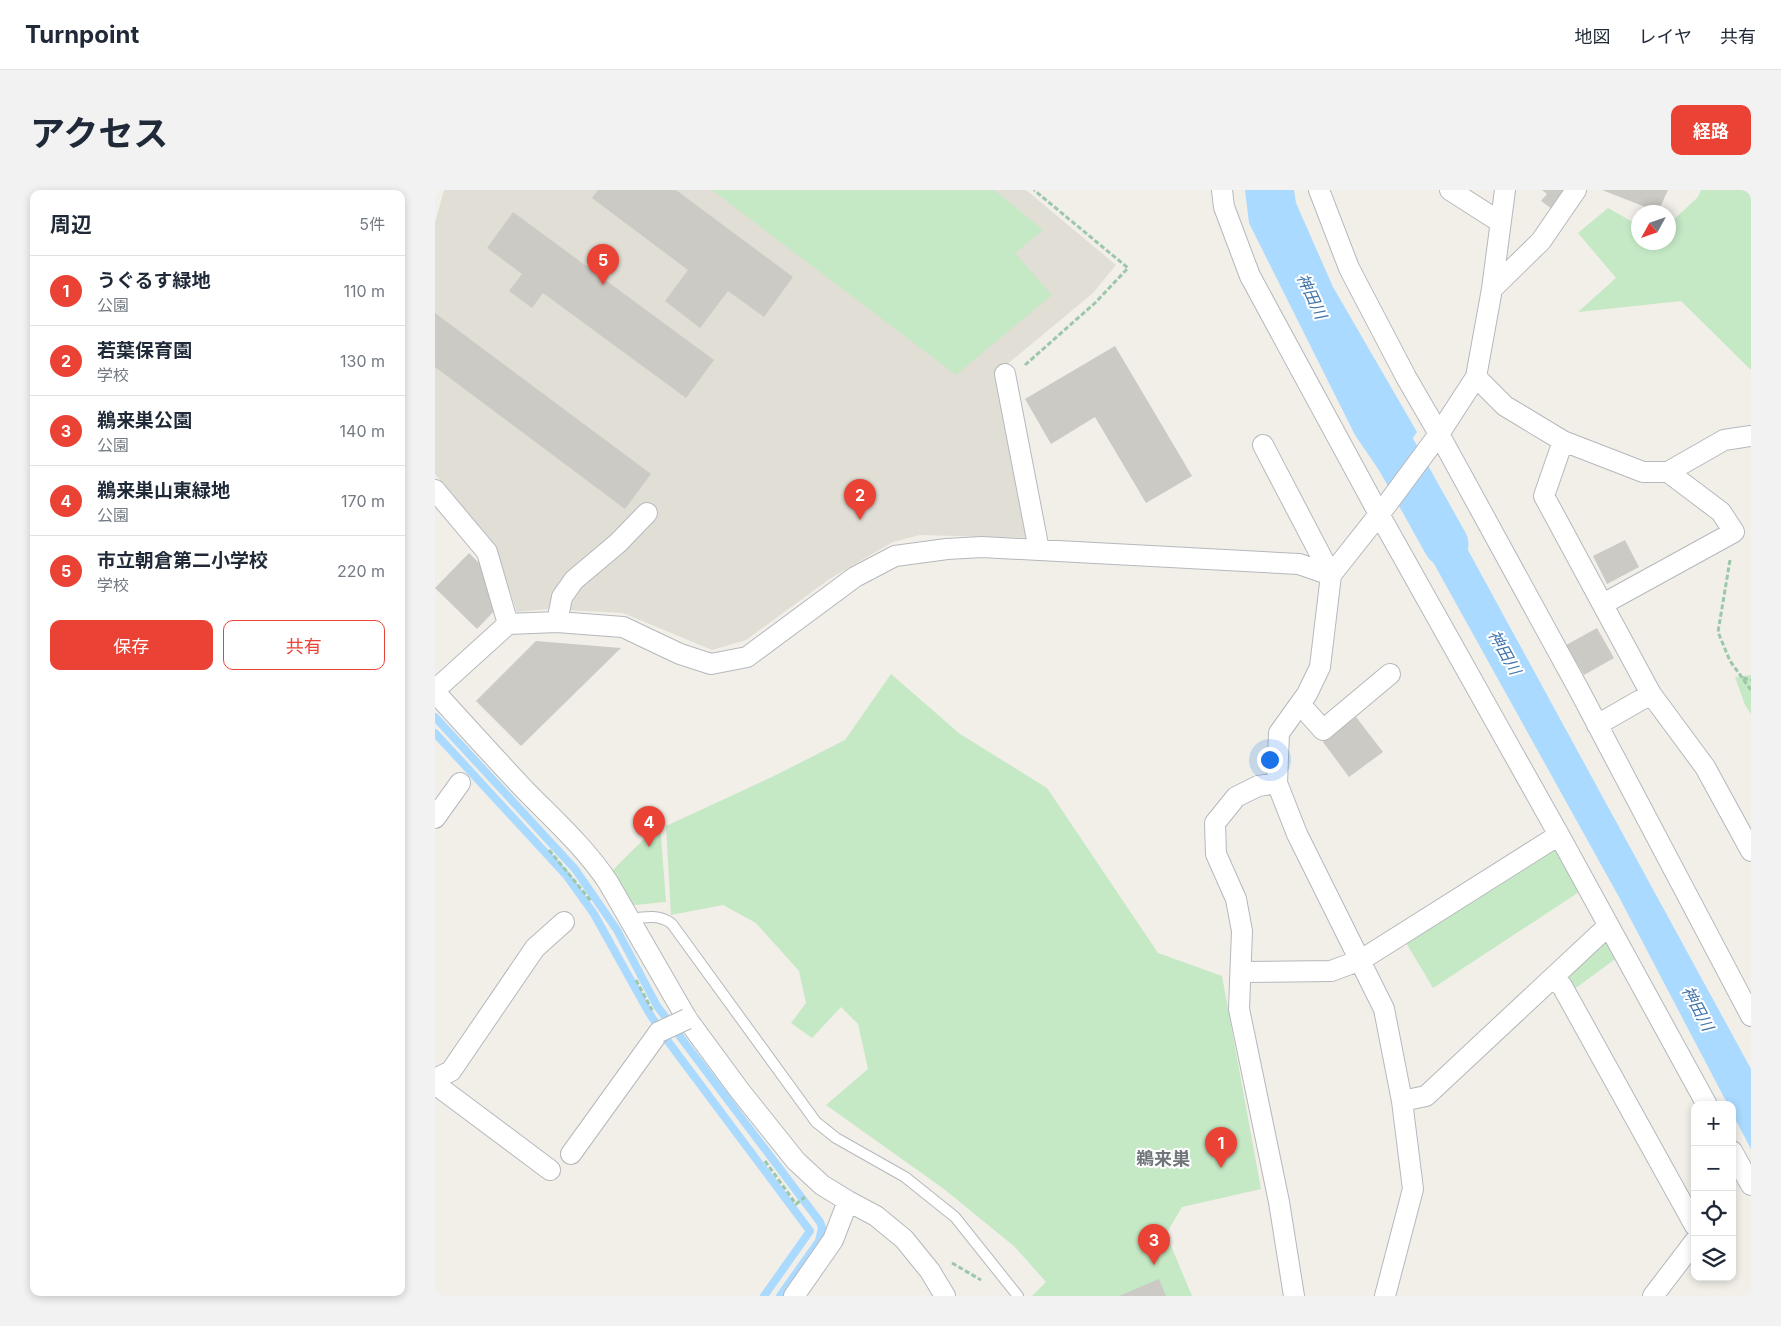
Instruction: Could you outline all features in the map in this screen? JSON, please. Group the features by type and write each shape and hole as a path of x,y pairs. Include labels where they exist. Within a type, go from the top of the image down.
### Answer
{"street":[{"path":"1222,190 1224,207 1250,276 1383,508 1608,926 1705,1101"},
{"path":"1319,190 1349,268 1406,377 1435,438 1597,725 1751,1016"},
{"path":"1449,190 1500,222"},
{"path":"1385,1296 1413,1189 1402,1101 1384,1009 1297,834 1277,783 1279,733 1307,694 1319,667 1331,575 1435,438 1476,377 1493,289 1505,190"},
{"path":"1493,289 1541,241 1576,190"},
{"path":"1005,374 1039,550"},
{"path":"1476,377 1505,406 1563,441 1643,472 1668,472 1724,440 1751,436"},
{"path":"1563,441 1544,496 1651,694 1705,767 1751,850"},
{"path":"1263,445 1331,575"},
{"path":"1603,604 1734,532 1721,512 1668,472"},
{"path":"435,490 487,552 508,624"},
{"path":"557,622 562,597 574,580 618,543 647,513"},
{"path":"945,1296 930,1271 904,1239 876,1216 822,1185 796,1162 687,1019 595,862 524,789 435,691 508,624 557,622 623,627 680,654 711,664 747,657 855,577 895,556 947,549 982,547 1299,564 1331,575"},
{"path":"1300,704 1323,730 1390,674"},
{"path":"1597,725 1651,694"},
{"path":"435,818 460,783"},
{"path":"1277,783 1259,786 1236,797 1215,823 1216,854 1236,900 1242,932 1242,972 1239,1009 1279,1202 1294,1296"},
{"path":"1242,972 1331,971 1361,960 1559,835"},
{"path":"435,1079 451,1071 535,948 565,922"},
{"path":"1402,1101 1426,1096 1608,926"},
{"path":"1552,978 1563,986 1691,1219"},
{"path":"571,1154 657,1024 687,1019"},
{"path":"435,1084 550,1170"},
{"path":"1736,1158 1751,1185"},
{"path":"794,1296 833,1240 848,1201"},
{"path":"1653,1296 1691,1246"}],"lane":[{"path":"629,919 665,918 672,924 816,1122 836,1138 905,1177 955,1217 1018,1296"}],"path":[{"path":"1005,374 1012,368 1021,369 1095,303 1127,268 1034,190"},
{"path":"1734,532 1718,632 1730,661 1751,690"},
{"path":"1743,678 1751,680"},
{"path":"547,847 595,906"},
{"path":"633,975 657,1024"},
{"path":"762,1158 797,1204"},
{"path":"946,1259 985,1282"}],"shaded area":[{"path":"444,190 1026,190 1116,265 1093,293 999,371 1031,538 920,535 893,542 831,578 746,640 712,650 623,613 547,609 517,612 496,549 435,474 435,223"}],"green space":[{"path":"712,190 994,190 1043,230 1015,253 1052,295 956,375"},
{"path":"1701,190 1751,190 1751,370 1681,301 1578,312 1616,278 1578,233 1608,208 1631,221 1631,250 1676,250 1676,217 1698,197"},
{"path":"891,674 960,734 1047,788 1158,953 1222,976 1261,1189 1182,1207 1166,1234 1192,1296 1032,1296 1046,1282 1015,1247 944,1189 826,1105 868,1069 858,1024 841,1007 812,1038 791,1023 806,1003 799,971 756,923 723,905 671,915 666,826 774,776 845,740"},
{"path":"1751,675 1751,714 1745,705 1735,677"},
{"path":"660,823 666,902 634,905 612,871"},
{"path":"1553,846 1579,892 1433,988 1405,941"},
{"path":"1606,934 1618,957 1573,990 1563,976"}],"water":[{"path":"1245,190 1294,190 1296,203 1333,287 1417,432 1385,479 1355,435 1249,223"},
{"path":"1427,475 1751,1069 1751,1149 1736,1121 1736,1101 1726,1101 1619,897 1403,508"}],"building":[{"path":"598,190 676,190 793,277 764,317 728,291 700,328 665,301 688,270 592,198"},
{"path":"1542,190 1568,190 1552,209 1541,201 1547,194"},
{"path":"1602,190 1668,190 1661,205 1640,205"},
{"path":"513,212 714,360 686,398 543,293 532,308 509,291 522,274 487,248"},
{"path":"435,313 651,474 625,509 435,367"},
{"path":"1115,346 1192,476 1146,503 1095,417 1051,444 1025,399"},
{"path":"1625,540 1639,567 1607,584 1593,556"},
{"path":"469,553 485,569 497,608 477,629 435,588"},
{"path":"1597,628 1614,658 1584,675 1566,645"},
{"path":"536,641 621,648 521,746 476,701"},
{"path":"1356,717 1383,752 1349,777 1323,742"},
{"path":"1159,1279 1166,1296 1119,1296"}],"waterway":[{"name":"神田川","path":"1369,406 1446,544"},
{"path":"435,717 575,869 617,930 657,1006 820,1222 822,1228 819,1241 780,1296"},
{"path":"435,733 566,875 594,914 664,1036 810,1231 764,1296"}],"place":[{"name":"市立朝倉第二小学校","path":"603,285"},
{"name":"若葉保育園","path":"860,520"},
{"name":"鵜来巣山東緑地","path":"649,847"},
{"name":"うぐるす緑地","path":"1221,1168"},
{"name":"鵜来巣公園","path":"1154,1265"}],"district":[{"name":"鵜来巣","path":"1163,1158"}]}
